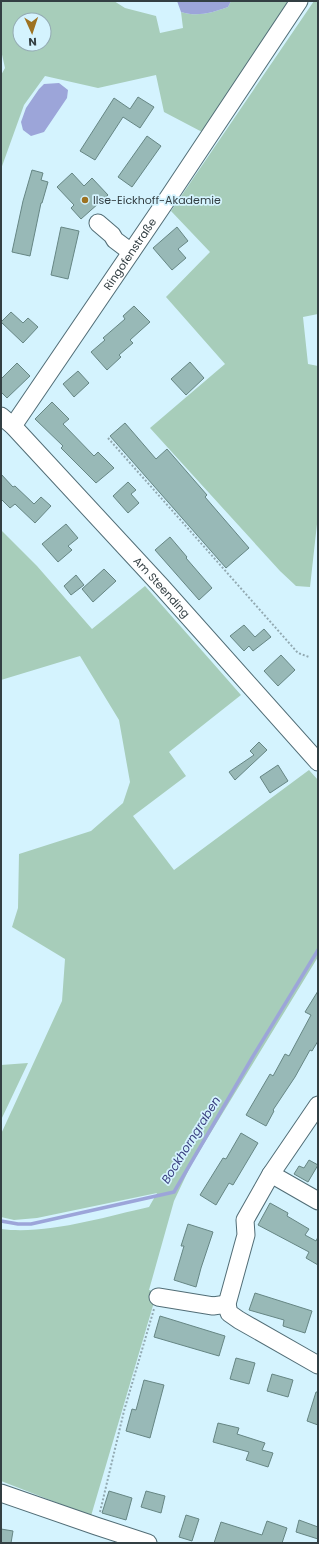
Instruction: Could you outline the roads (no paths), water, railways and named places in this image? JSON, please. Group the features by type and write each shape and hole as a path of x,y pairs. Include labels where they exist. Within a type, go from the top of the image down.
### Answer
{"street":[{"name":"Ringofenstraße","path":"7,421 131,252 299,1"},
{"path":"98,224 112,235 115,240 131,252"},
{"name":"Am Steending","path":"7,421 161,586 318,762"},
{"path":"318,1105 271,1174 245,1220 246,1235 227,1304 230,1312 240,1320 318,1365"},
{"path":"271,1174 318,1201"},
{"path":"158,1297 213,1306 227,1304"},
{"path":"1,1493 96,1526 126,1540 148,1543"}],"water":[{"path":"177,1 231,1 228,7 210,13 193,14 181,12"},
{"path":"59,83 68,90 67,98 44,132 31,136 23,130 21,122 26,108 44,84"}],"waterway":[{"name":"Bockhorngraben","path":"1,1221 18,1224 31,1224 174,1192 252,1058 318,950"}],"place":[{"name":"Ilse-Eickhoff-Akademie","path":"85,200"}]}
